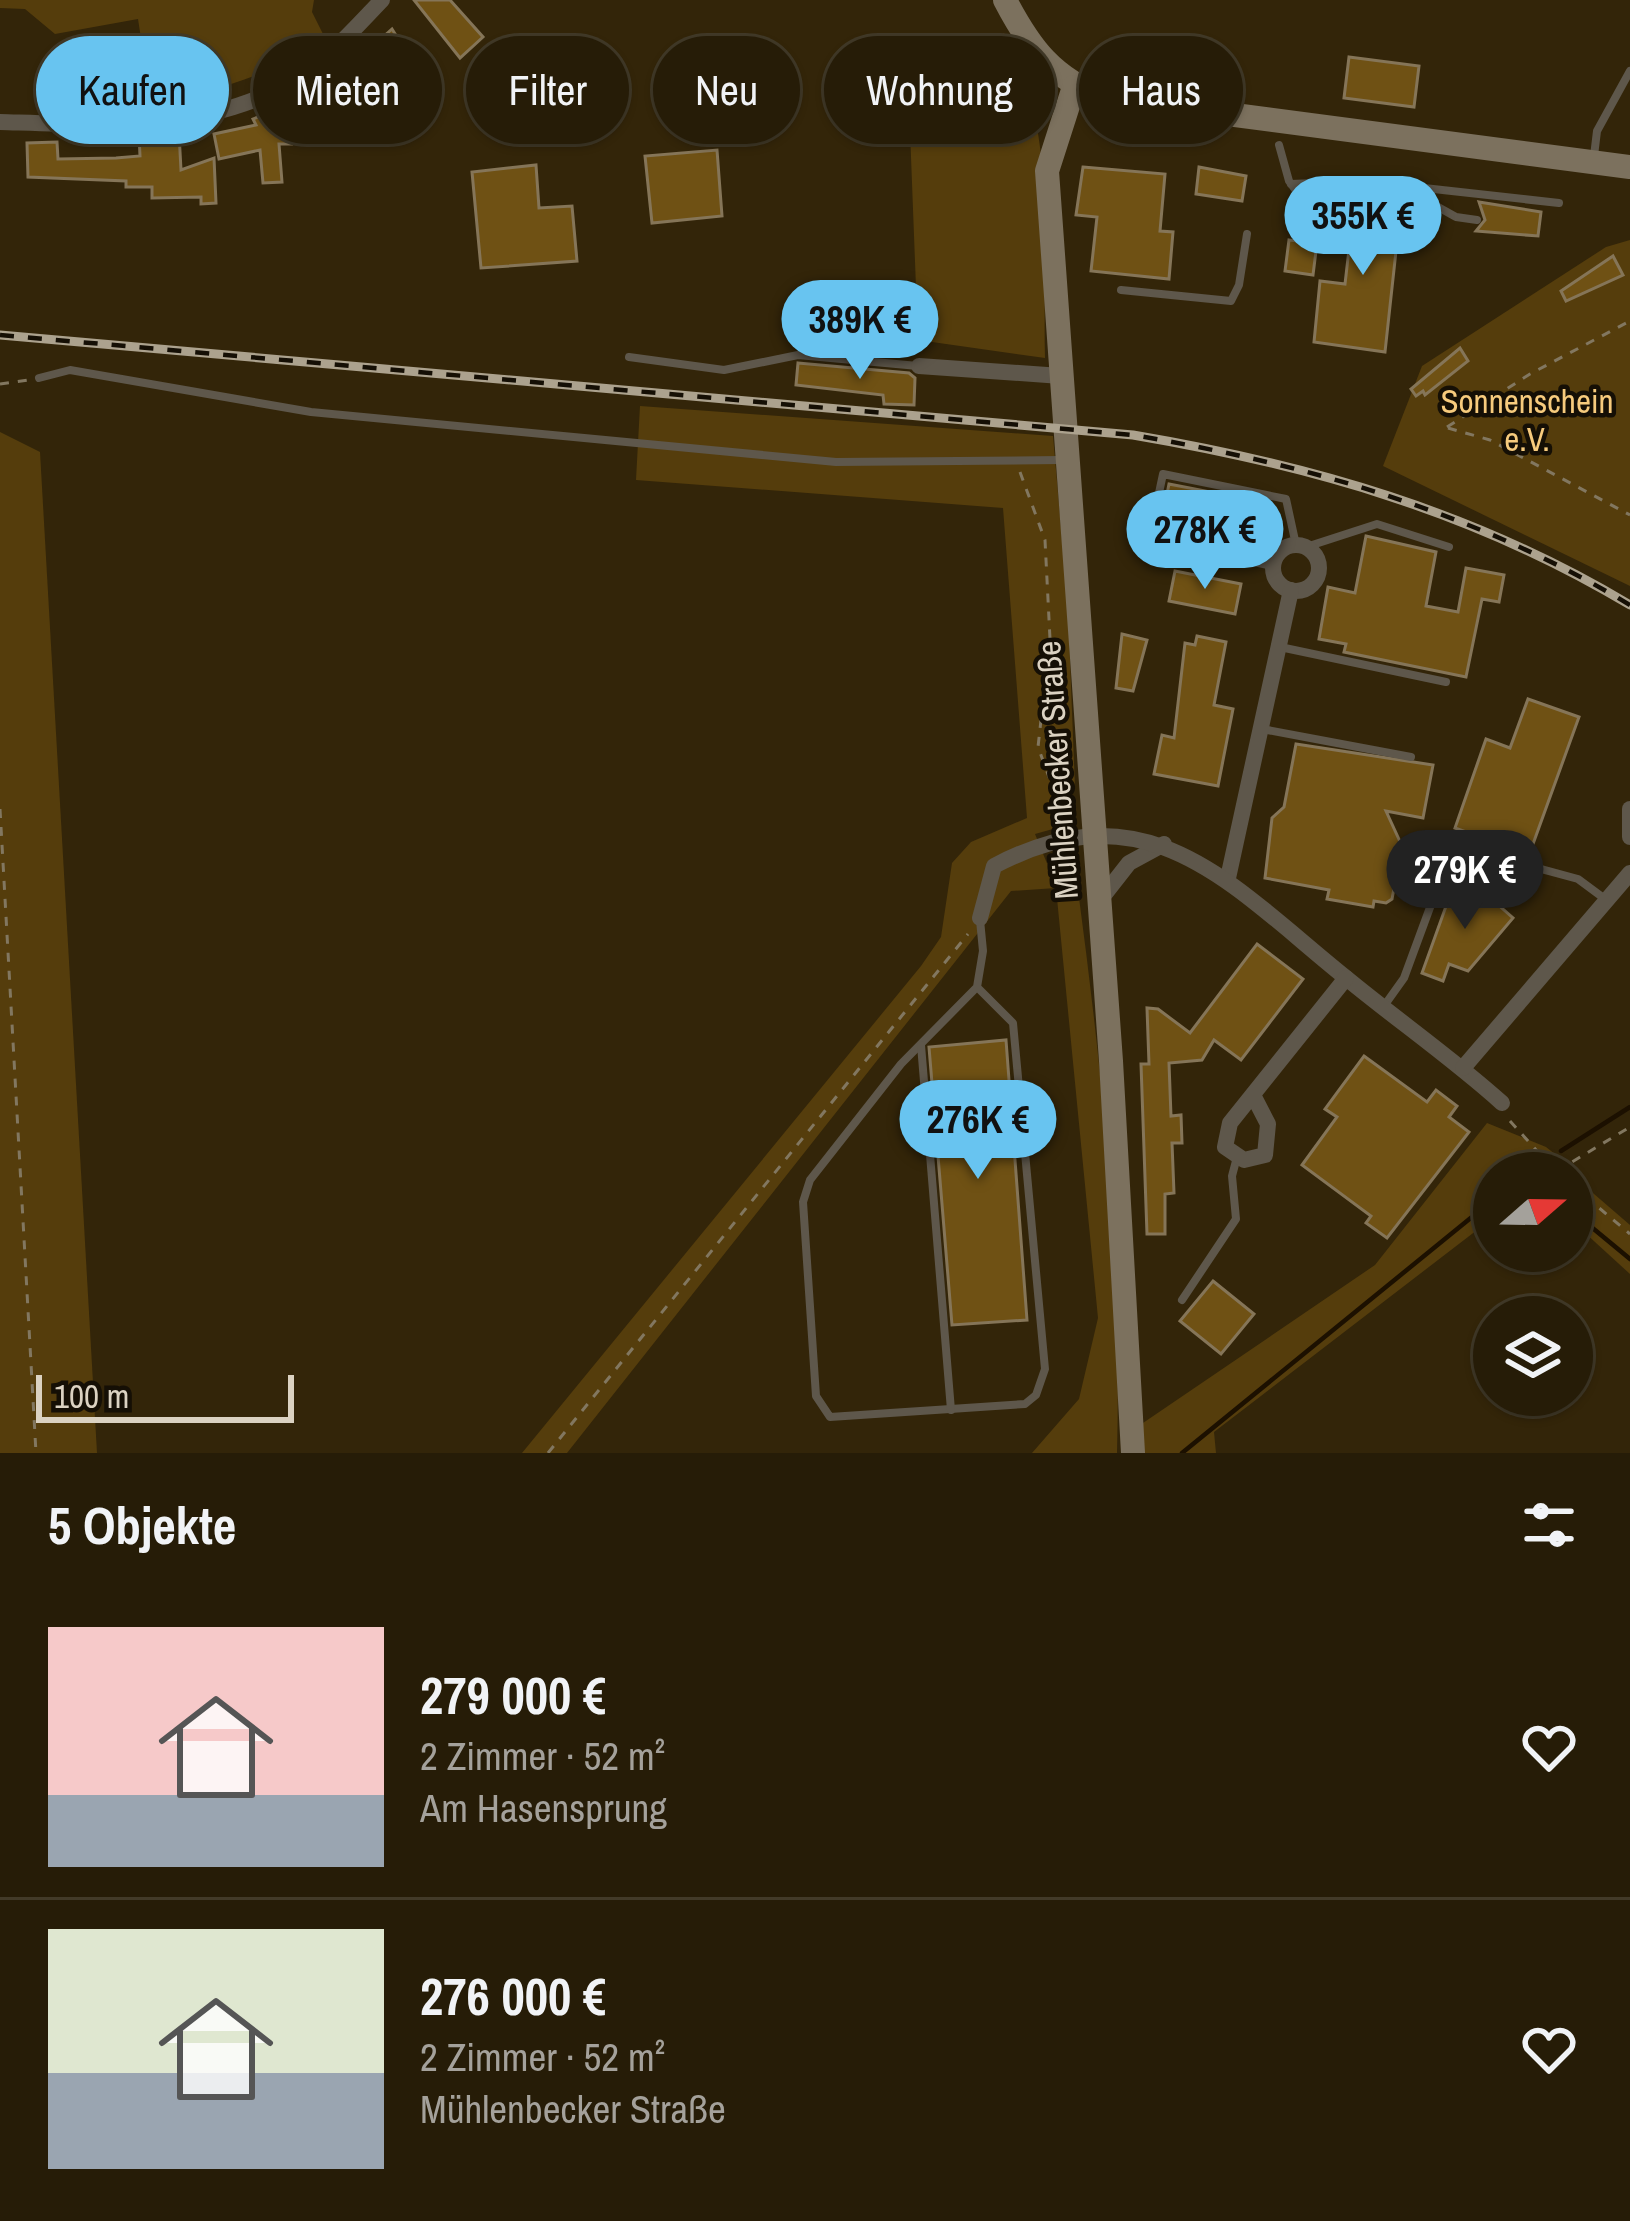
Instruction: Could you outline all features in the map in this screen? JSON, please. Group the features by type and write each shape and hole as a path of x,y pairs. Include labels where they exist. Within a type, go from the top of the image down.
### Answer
{"main road":[{"path":"1005,0 1036,54 1079,76"},
{"name":"Mühlenbecker Straße","path":"1079,79 1047,171 1100,900 1133,1453"},
{"path":"1243,120 1630,167"}],"street":[{"path":"0,122 170,119 250,103 305,74 382,0"},
{"path":"919,366 1061,376"},
{"path":"1301,546 1319,565 1318,576 1311,585 1291,590 1281,585 1273,566 1285,548 1301,546"},
{"path":"1228,878 1291,590"},
{"path":"1630,808 1630,836"},
{"path":"980,918 983,890 994,866 1017,854 1095,833 1164,844 1228,878 1502,1103"},
{"path":"1100,900 1129,863 1164,844"},
{"path":"1463,1068 1630,873"},
{"path":"1253,1095 1268,1124 1265,1155 1238,1156 1225,1147 1230,1123 1346,979"}],"lane":[{"path":"1593,163 1598,131 1630,70"},
{"path":"1279,145 1278,156 1291,184 1325,231"},
{"path":"1291,184 1397,185 1559,203"},
{"path":"1397,185 1456,217 1477,220"},
{"path":"1121,290 1231,301 1239,285 1247,234"},
{"path":"629,358 724,370 798,355 919,366"},
{"path":"38,378 70,370 311,412 836,462 1066,460"},
{"path":"1273,566 1149,540 1163,474 1286,500 1301,546 1377,524 1450,547"},
{"path":"1278,646 1446,682"},
{"path":"1261,729 1411,758"},
{"path":"1383,1007 1404,978 1453,845 1578,879 1607,900"},
{"path":"977,987 1013,1023 1045,1369 1036,1395 1025,1404 830,1417 816,1396 802,1202 822,1163 920,1044 977,987 983,951 980,918"},
{"path":"920,1044 951,1410"},
{"path":"1182,1300 1236,1219 1232,1176 1238,1156"}],"path":[{"path":"1628,512 1490,440 1447,428 1530,374 1630,321"},
{"path":"0,384 38,378"},
{"path":"1018,461 1022,491 1038,514 1045,540 1050,639 1038,747 1049,777 1093,799"},
{"path":"0,808 35,1453"},
{"path":"548,1453 980,918"},
{"path":"1502,1103 1509,1120 1538,1152"},
{"path":"1588,1152 1630,1126"},
{"path":"1593,1203 1630,1234"}],"green space":[{"path":"0,0 314,0 312,12 324,36 253,36 253,75 229,84 229,36 141,36 138,19 55,34 25,9 0,8"},
{"path":"911,144 1039,144 1045,358 918,340"},
{"name":"Sonnenschein e.V.","path":"1630,240 1630,586 1383,466 1422,366 1606,247"},
{"path":"640,406 1053,436 1068,608 1075,788 1060,827 1035,834 1057,888 1078,890 1109,1171 1117,1312 1117,1453 1032,1453 1079,1399 1098,1318 1056,888 1011,891 567,1453 522,1453 921,966 941,937 952,863 971,842 1027,818 1003,508 636,480"},
{"path":"0,432 40,452 97,1453 0,1453"},
{"path":"1487,1123 1552,1152 1473,1152 1473,1233 1214,1432 1216,1453 1141,1453 1140,1425 1375,1265"},
{"path":"1593,1193 1630,1225 1630,1274 1593,1240"}],"building":[{"path":"414,0 450,0 482,36 466,36 466,53 460,58"},
{"path":"1349,57 1419,66 1414,107 1344,98"},
{"path":"253,126 253,144 279,144 282,182 263,183 260,150 219,159 216,144 229,144 229,131"},
{"path":"27,143 57,144 58,159 140,156 139,144 180,144 181,170 214,158 216,203 201,204 201,197 152,198 152,187 126,187 126,181 28,177"},
{"path":"717,150 722,216 652,223 645,156"},
{"path":"536,165 539,208 572,206 577,261 481,268 472,172"},
{"path":"1083,167 1165,174 1160,231 1173,232 1169,279 1091,271 1097,217 1076,215"},
{"path":"1199,167 1246,176 1242,201 1196,194"},
{"path":"1356,189 1402,196 1385,352 1314,342 1320,281 1345,284"},
{"path":"1479,202 1541,212 1538,236 1476,231 1485,220"},
{"path":"1289,240 1317,243 1313,275 1285,271"},
{"path":"1613,256 1623,275 1566,301 1561,291"},
{"path":"1460,348 1468,361 1425,395 1423,391 1416,396 1411,389"},
{"path":"798,363 909,373 915,378 914,405 884,404 883,395 796,385"},
{"path":"1169,484 1256,501 1246,551 1159,534"},
{"path":"1366,536 1436,552 1426,606 1458,612 1466,568 1504,575 1499,602 1482,599 1466,677 1344,652 1346,644 1319,639 1328,587 1355,593"},
{"path":"1175,571 1241,584 1235,614 1169,601"},
{"path":"1122,634 1147,640 1133,691 1116,688"},
{"path":"1197,636 1226,642 1214,705 1233,709 1218,786 1154,774 1162,735 1174,738 1185,643 1195,645"},
{"path":"1528,699 1579,717 1529,855 1455,828 1486,739 1510,748"},
{"path":"1296,744 1433,765 1423,818 1386,811 1402,846 1392,899 1386,903 1374,901 1373,907 1327,899 1329,890 1265,878 1272,818 1284,807"},
{"path":"1454,884 1496,903 1513,918 1468,971 1449,964 1443,981 1422,973"},
{"path":"1257,944 1303,979 1241,1060 1214,1040 1202,1060 1169,1063 1171,1116 1181,1115 1182,1143 1172,1143 1174,1193 1165,1194 1165,1234 1147,1234 1141,1064 1149,1064 1147,1008 1158,1009 1190,1033"},
{"path":"1006,1040 1027,1320 952,1325 929,1047"},
{"path":"1364,1056 1427,1102 1436,1090 1457,1106 1449,1117 1469,1132 1387,1238 1366,1223 1371,1216 1302,1165 1337,1117 1325,1109"},
{"path":"1213,1281 1254,1314 1221,1354 1180,1321"}],"waterway":[{"path":"1561,1151 1630,1107"},
{"path":"1182,1453 1473,1216"},
{"path":"1593,1228 1630,1259"}],"railway":[{"path":"0,335 1133,435 1264,461 1390,496 1512,543 1630,605"}]}
